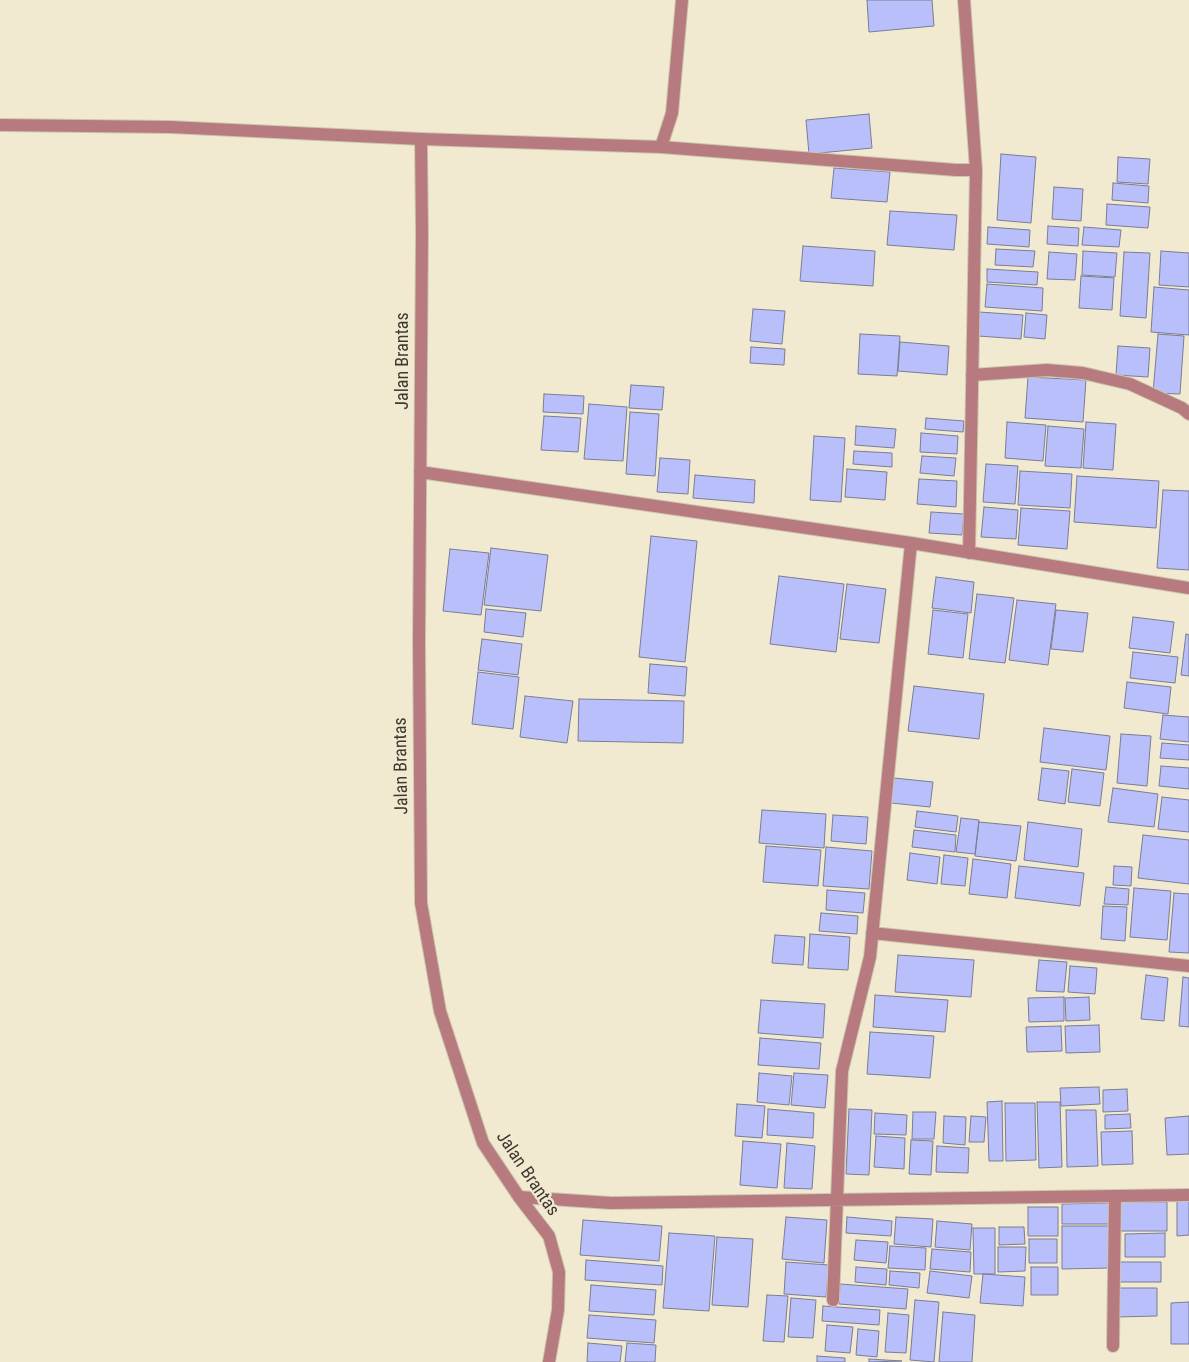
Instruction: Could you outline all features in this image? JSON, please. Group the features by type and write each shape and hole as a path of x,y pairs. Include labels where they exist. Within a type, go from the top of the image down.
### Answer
{"street":[{"path":"661,147 672,113 682,0"},
{"path":"964,0 976,170 969,553"},
{"path":"0,125 170,127 421,139 661,147 976,170"},
{"name":"Jalan Brantas","path":"421,139 419,652 421,903 440,1011 483,1143 548,1236 559,1272 558,1310 549,1362"},
{"path":"972,375 1047,370 1083,373 1130,384 1182,408 1189,414"},
{"path":"420,472 911,543 1189,588"},
{"path":"833,1300 842,1070 870,957 911,543"},
{"path":"872,933 1189,966"},
{"path":"520,1197 611,1202 1189,1195"},
{"path":"1113,1346 1115,1197"}],"building":[{"path":"867,0 932,0 934,26 869,32"},
{"path":"869,114 872,148 809,154 806,120"},
{"path":"1001,154 1036,157 1031,223 997,220"},
{"path":"1118,157 1150,159 1148,184 1117,182"},
{"path":"834,168 890,172 887,202 831,198"},
{"path":"1113,183 1149,186 1148,203 1112,200"},
{"path":"1054,187 1083,189 1081,221 1052,219"},
{"path":"1107,204 1150,207 1148,228 1106,225"},
{"path":"890,211 957,215 954,250 887,245"},
{"path":"1048,226 1079,228 1078,246 1047,244"},
{"path":"988,227 1030,230 1029,247 987,244"},
{"path":"1084,227 1121,230 1119,247 1082,245"},
{"path":"803,246 875,251 873,286 800,281"},
{"path":"996,249 1035,251 1033,267 995,265"},
{"path":"1083,251 1117,253 1115,277 1082,275"},
{"path":"1161,251 1189,253 1189,287 1159,285"},
{"path":"1049,252 1077,254 1075,280 1047,279"},
{"path":"1124,252 1150,253 1146,318 1120,316"},
{"path":"987,269 1038,272 1037,285 987,282"},
{"path":"1081,276 1114,278 1112,310 1079,308"},
{"path":"987,284 1043,288 1042,311 985,307"},
{"path":"1154,287 1189,290 1189,335 1151,332"},
{"path":"753,309 785,311 782,344 750,341"},
{"path":"979,312 1023,315 1021,339 978,336"},
{"path":"1026,313 1047,315 1045,339 1024,337"},
{"path":"860,334 900,336 897,376 858,374"},
{"path":"1158,334 1184,336 1180,394 1153,393"},
{"path":"900,342 949,346 947,375 898,371"},
{"path":"1118,346 1150,348 1148,377 1116,375"},
{"path":"751,347 785,349 784,365 750,363"},
{"path":"1028,377 1086,380 1083,422 1025,418"},
{"path":"631,385 664,387 662,410 629,408"},
{"path":"544,394 584,396 583,414 543,412"},
{"path":"589,404 627,407 623,461 584,459"},
{"path":"630,412 659,414 655,476 626,474"},
{"path":"544,416 581,418 578,452 541,450"},
{"path":"926,418 964,421 963,432 925,429"},
{"path":"1007,422 1046,425 1043,461 1005,458"},
{"path":"1086,422 1116,424 1113,470 1083,468"},
{"path":"856,426 896,429 894,448 855,445"},
{"path":"1048,426 1084,429 1081,468 1045,466"},
{"path":"921,433 958,436 957,454 920,452"},
{"path":"814,436 845,438 841,502 810,500"},
{"path":"854,451 892,453 892,467 853,464"},
{"path":"922,456 956,458 954,476 920,473"},
{"path":"660,458 690,460 688,494 657,492"},
{"path":"986,464 1018,466 1015,504 983,502"},
{"path":"847,469 887,472 885,500 845,497"},
{"path":"1020,471 1072,474 1070,508 1018,505"},
{"path":"695,475 755,480 754,503 693,498"},
{"path":"1077,476 1159,481 1156,528 1074,522"},
{"path":"919,479 957,481 956,507 917,504"},
{"path":"1163,490 1189,491 1189,570 1157,568"},
{"path":"984,507 1018,510 1016,539 981,537"},
{"path":"1021,508 1070,511 1067,549 1018,545"},
{"path":"931,512 964,514 962,535 929,533"},
{"path":"651,536 697,541 685,662 639,657"},
{"path":"491,548 548,555 541,611 484,605"},
{"path":"450,549 489,553 481,615 443,611"},
{"path":"779,576 844,584 836,652 770,644"},
{"path":"936,577 974,582 971,613 932,608"},
{"path":"847,584 886,589 879,643 840,639"},
{"path":"977,594 1014,598 1005,663 969,659"},
{"path":"1017,600 1056,604 1048,665 1009,660"},
{"path":"486,609 526,613 523,637 484,632"},
{"path":"933,610 968,614 963,658 928,654"},
{"path":"1056,610 1088,613 1083,652 1051,649"},
{"path":"1133,617 1174,622 1170,653 1129,648"},
{"path":"1186,634 1189,635 1189,676 1181,675"},
{"path":"482,639 522,644 518,675 478,670"},
{"path":"1133,652 1178,657 1175,683 1130,678"},
{"path":"650,664 687,667 685,696 648,693"},
{"path":"478,672 519,677 513,729 472,724"},
{"path":"1127,682 1171,687 1168,714 1124,708"},
{"path":"914,686 984,694 979,739 908,731"},
{"path":"525,696 573,701 567,743 520,737"},
{"path":"579,699 684,701 683,743 578,741"},
{"path":"1163,715 1189,717 1189,742 1160,739"},
{"path":"1044,728 1110,736 1106,770 1040,762"},
{"path":"1121,734 1151,736 1147,786 1117,783"},
{"path":"1162,743 1189,745 1189,760 1160,758"},
{"path":"1161,766 1189,768 1189,789 1159,786"},
{"path":"1042,768 1069,771 1065,804 1038,800"},
{"path":"1072,769 1104,773 1100,806 1068,802"},
{"path":"894,778 933,782 930,807 891,803"},
{"path":"1113,788 1158,794 1154,827 1108,822"},
{"path":"1162,797 1189,800 1189,832 1158,829"},
{"path":"762,810 826,814 824,848 759,843"},
{"path":"917,811 958,816 956,832 915,827"},
{"path":"833,815 868,817 866,844 831,841"},
{"path":"961,818 979,820 975,854 956,852"},
{"path":"979,822 1021,826 1016,861 975,856"},
{"path":"1028,822 1082,829 1078,867 1024,860"},
{"path":"914,830 956,835 955,852 912,847"},
{"path":"1143,835 1189,840 1189,884 1138,878"},
{"path":"766,846 821,850 818,886 763,882"},
{"path":"826,847 872,851 869,889 823,886"},
{"path":"910,853 940,857 937,884 907,880"},
{"path":"944,855 968,858 965,886 941,884"},
{"path":"973,859 1011,864 1007,898 969,894"},
{"path":"1019,866 1084,873 1080,906 1015,898"},
{"path":"1114,866 1132,867 1131,886 1113,885"},
{"path":"1106,887 1129,889 1128,905 1104,904"},
{"path":"1134,888 1171,891 1167,940 1130,937"},
{"path":"827,890 865,893 863,913 826,910"},
{"path":"1174,893 1189,894 1189,953 1169,952"},
{"path":"1103,906 1127,907 1125,941 1101,939"},
{"path":"821,913 858,916 857,934 819,931"},
{"path":"810,934 850,937 848,970 808,968"},
{"path":"775,935 805,937 803,965 772,963"},
{"path":"898,955 974,960 971,997 895,992"},
{"path":"1039,960 1067,962 1064,992 1036,991"},
{"path":"1070,966 1097,968 1095,994 1068,992"},
{"path":"1146,975 1168,978 1164,1021 1141,1019"},
{"path":"1183,977 1189,978 1189,1027 1179,1026"},
{"path":"875,995 948,1000 945,1032 873,1027"},
{"path":"1064,997 1064,1021 1029,1022 1028,998"},
{"path":"1089,997 1090,1020 1066,1021 1065,998"},
{"path":"761,1000 825,1004 823,1038 758,1033"},
{"path":"1099,1025 1100,1052 1066,1053 1065,1026"},
{"path":"1061,1026 1062,1051 1027,1052 1026,1027"},
{"path":"870,1032 934,1036 930,1078 867,1074"},
{"path":"760,1038 821,1043 819,1069 758,1065"},
{"path":"759,1073 792,1076 789,1105 757,1102"},
{"path":"794,1073 828,1075 825,1108 791,1105"},
{"path":"1099,1087 1100,1104 1061,1106 1060,1088"},
{"path":"1127,1089 1128,1111 1103,1112 1103,1090"},
{"path":"1002,1101 1003,1161 989,1161 987,1102"},
{"path":"1037,1102 1060,1102 1062,1167 1039,1168"},
{"path":"1005,1103 1035,1103 1036,1160 1006,1161"},
{"path":"737,1104 765,1106 762,1138 735,1136"},
{"path":"768,1109 814,1113 813,1138 767,1135"},
{"path":"849,1109 872,1110 869,1175 846,1174"},
{"path":"1066,1110 1096,1110 1098,1166 1067,1167"},
{"path":"913,1112 936,1112 934,1139 912,1139"},
{"path":"875,1113 907,1115 906,1135 874,1134"},
{"path":"1130,1114 1131,1128 1105,1129 1105,1115"},
{"path":"944,1116 966,1117 965,1145 943,1143"},
{"path":"971,1116 986,1117 984,1142 969,1142"},
{"path":"1189,1116 1189,1154 1167,1155 1165,1118"},
{"path":"1132,1131 1133,1164 1102,1165 1101,1132"},
{"path":"876,1136 905,1138 904,1169 874,1167"},
{"path":"911,1140 933,1141 931,1175 909,1174"},
{"path":"743,1141 781,1144 777,1188 740,1185"},
{"path":"787,1143 815,1146 812,1189 784,1188"},
{"path":"937,1146 969,1148 968,1173 936,1172"},
{"path":"1177,1201 1189,1201 1189,1235 1177,1236"},
{"path":"1120,1202 1167,1202 1167,1231 1120,1231"},
{"path":"1111,1203 1111,1224 1062,1224 1062,1204"},
{"path":"1028,1207 1058,1207 1058,1236 1028,1236"},
{"path":"786,1217 827,1220 824,1263 782,1259"},
{"path":"847,1217 892,1221 891,1236 846,1233"},
{"path":"896,1217 933,1219 931,1247 894,1244"},
{"path":"583,1220 662,1226 659,1261 580,1255"},
{"path":"937,1221 972,1224 970,1250 935,1247"},
{"path":"1062,1226 1111,1226 1111,1268 1062,1269"},
{"path":"999,1227 1024,1227 1025,1244 999,1245"},
{"path":"973,1228 995,1228 995,1274 974,1274"},
{"path":"669,1233 715,1236 709,1311 663,1308"},
{"path":"1165,1233 1165,1257 1125,1257 1125,1234"},
{"path":"717,1237 753,1239 748,1307 712,1305"},
{"path":"1029,1239 1057,1239 1057,1263 1029,1263"},
{"path":"856,1240 888,1242 886,1263 854,1260"},
{"path":"890,1246 926,1248 925,1270 888,1268"},
{"path":"998,1247 1026,1247 1025,1271 998,1272"},
{"path":"932,1249 971,1252 970,1272 930,1269"},
{"path":"586,1260 663,1266 662,1285 585,1280"},
{"path":"786,1262 829,1265 826,1297 784,1294"},
{"path":"1117,1262 1161,1262 1161,1282 1118,1282"},
{"path":"856,1267 887,1269 886,1285 855,1282"},
{"path":"1031,1267 1058,1267 1058,1295 1031,1295"},
{"path":"890,1271 920,1273 919,1288 889,1285"},
{"path":"930,1271 972,1276 969,1298 927,1293"},
{"path":"983,1274 1025,1277 1023,1306 980,1303"},
{"path":"840,1284 908,1289 906,1309 839,1304"},
{"path":"591,1285 656,1290 654,1315 589,1311"},
{"path":"1118,1288 1157,1288 1157,1316 1118,1317"},
{"path":"767,1295 788,1296 784,1342 763,1341"},
{"path":"791,1298 816,1300 813,1338 788,1337"},
{"path":"915,1300 939,1302 934,1362 910,1360"},
{"path":"1189,1302 1189,1344 1171,1344 1171,1303"},
{"path":"823,1306 880,1310 879,1325 822,1321"},
{"path":"943,1312 975,1315 972,1362 939,1362"},
{"path":"888,1313 909,1315 906,1353 885,1352"},
{"path":"589,1315 656,1320 654,1343 587,1338"},
{"path":"827,1325 853,1327 850,1353 825,1351"},
{"path":"858,1329 879,1331 877,1357 856,1355"},
{"path":"588,1343 622,1346 620,1362 587,1362"},
{"path":"627,1343 656,1345 655,1362 625,1362"},
{"path":"817,1356 845,1358 845,1362 817,1362"},
{"path":"869,1359 902,1361 869,1362"}]}
